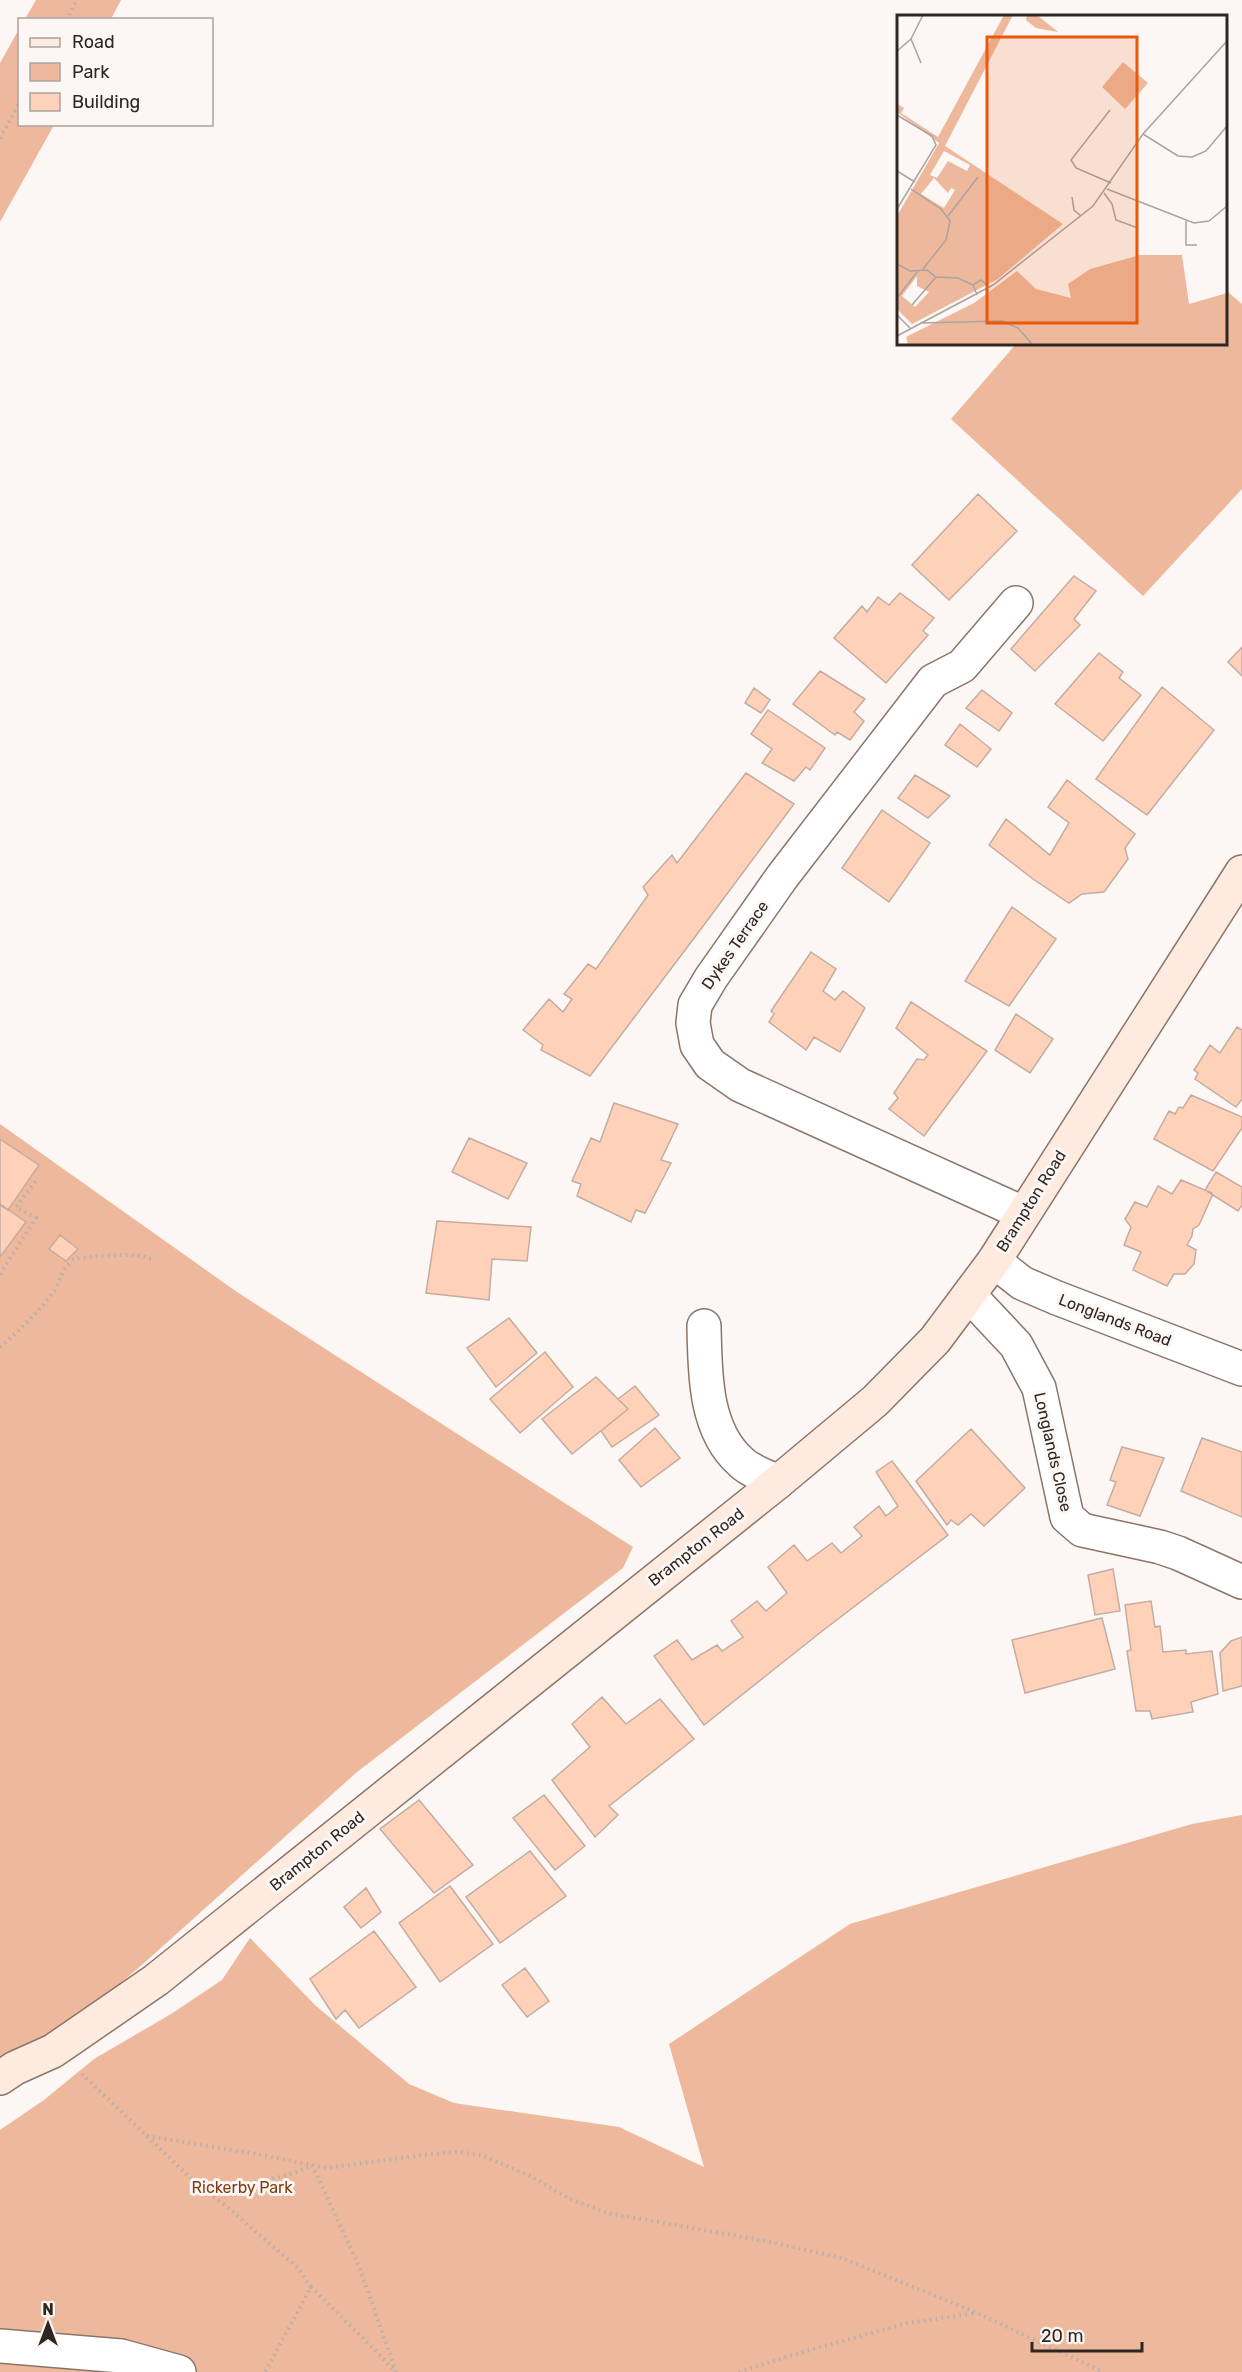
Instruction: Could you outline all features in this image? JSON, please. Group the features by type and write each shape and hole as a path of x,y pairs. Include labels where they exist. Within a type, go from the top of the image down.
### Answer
{"main road":[{"name":"Brampton Road","path":"0,2078 15,2068 53,2051 165,1973 778,1482 875,1401 935,1340 994,1261 1242,872"}],"street":[{"name":"Dykes Terrace","path":"1016,603 962,666 933,681 853,785 782,878 711,978 695,1005 693,1023 697,1045 710,1064 740,1085 1023,1213"},
{"name":"Longlands Road","path":"994,1261 1022,1283 1242,1369"},
{"name":"Longlands Close","path":"969,1295 1016,1345 1039,1388 1067,1517 1082,1530 1178,1553 1242,1582"},
{"path":"704,1326 710,1402 721,1437 741,1463 778,1482"},
{"path":"0,2346 121,2356 179,2372"}],"path":[{"path":"67,18 77,0"},
{"path":"0,138 18,106"},
{"path":"0,1274 36,1218 16,1207 36,1181"},
{"path":"0,1347 29,1322 56,1289 63,1269 73,1260 79,1257 105,1258 130,1255 155,1260"},
{"path":"53,2051 74,2066 200,2187 225,2205 298,2268 311,2288 396,2372"},
{"path":"147,2136 327,2168 459,2152 484,2156 532,2177 568,2198 608,2213 766,2241 842,2258 977,2313 1103,2372"},
{"path":"200,2187 283,2178 312,2165"},
{"path":"312,2165 359,2266 396,2372"},
{"path":"265,2372 311,2288"},
{"path":"739,2372 907,2323 977,2313"}],"green space":[{"path":"36,0 121,0 112,18 26,18"},
{"path":"18,31 18,126 53,126 0,222 0,63"},
{"path":"1227,291 1242,304 1242,489 1143,596 951,419 1015,345 1227,345"},
{"path":"0,1124 237,1292 633,1547 623,1568 357,1772 90,2009 0,2062"},
{"name":"Rickerby Park","path":"1242,1815 1242,2372 0,2372 0,2130 44,2100 94,2059 171,2014 222,1980 250,1938 315,2005 409,2084 454,2103 619,2127 704,2167 669,2044 850,1924 1192,1824"}],"building":[{"path":"978,494 1017,531 949,600 912,565"},
{"path":"1074,576 1096,591 1074,619 1080,625 1035,671 1011,649"},
{"path":"900,593 934,618 923,631 928,635 886,683 834,638 862,606 867,612 878,597 889,605"},
{"path":"1242,647 1242,676 1228,662"},
{"path":"1099,653 1123,672 1119,678 1141,695 1103,741 1055,704"},
{"path":"820,671 865,699 854,712 864,721 850,740 837,732 835,735 793,704"},
{"path":"1162,687 1214,730 1147,815 1096,779"},
{"path":"754,688 770,700 761,713 745,703"},
{"path":"982,690 1012,713 999,731 966,708"},
{"path":"768,710 825,748 810,770 806,767 794,781 762,763 772,749 751,734"},
{"path":"960,724 991,749 977,767 945,745"},
{"path":"746,773 794,804 590,1076 541,1050 543,1045 523,1030 549,999 563,1012 572,999 564,994 588,964 596,969 648,895 643,887 672,855 677,863"},
{"path":"915,775 950,796 928,818 898,798"},
{"path":"1067,780 1135,834 1125,848 1128,859 1104,892 1082,894 1069,903 989,845 1006,819 1050,855 1069,823 1048,807"},
{"path":"882,810 930,843 889,902 842,868"},
{"path":"1012,907 1056,939 1009,1006 965,981"},
{"path":"811,952 836,969 823,991 835,1000 843,991 865,1008 840,1052 814,1037 806,1050 769,1022 774,1014 771,1011"},
{"path":"911,1002 987,1051 924,1136 889,1109 898,1098 894,1093 917,1059 924,1060 928,1055 896,1028"},
{"path":"1016,1014 1053,1039 1030,1073 995,1050"},
{"path":"1237,1027 1242,1030 1242,1099 1236,1107 1195,1079 1198,1073 1194,1070 1210,1045 1220,1053"},
{"path":"1191,1095 1242,1117 1242,1128 1213,1171 1154,1139 1169,1111 1175,1114 1179,1107 1183,1108"},
{"path":"614,1103 678,1124 661,1160 671,1163 645,1213 636,1210 631,1222 577,1196 581,1184 572,1181 591,1138 600,1142"},
{"path":"469,1138 527,1163 508,1199 452,1172"},
{"path":"0,1139 39,1165 8,1210 0,1205"},
{"path":"1216,1172 1242,1187 1242,1205 1238,1211 1205,1190"},
{"path":"1181,1180 1212,1193 1212,1196 1199,1225 1193,1229 1187,1245 1196,1250 1194,1264 1185,1274 1174,1274 1167,1286 1133,1270 1141,1252 1124,1245 1131,1227 1125,1219 1135,1202 1147,1207 1158,1186 1172,1194"},
{"path":"0,1204 26,1222 0,1257"},
{"path":"437,1221 531,1227 527,1261 492,1259 489,1300 426,1293"},
{"path":"60,1235 78,1249 66,1261 49,1249"},
{"path":"509,1318 537,1353 496,1387 467,1348"},
{"path":"545,1352 573,1387 520,1433 490,1399"},
{"path":"596,1377 628,1409 572,1454 542,1419"},
{"path":"635,1386 659,1415 612,1447 601,1431 628,1409 618,1399"},
{"path":"655,1428 680,1458 641,1487 619,1460"},
{"path":"971,1429 1025,1488 984,1526 971,1514 958,1525 951,1520 947,1525 916,1481"},
{"path":"1202,1438 1242,1452 1242,1517 1181,1491"},
{"path":"1122,1447 1164,1458 1140,1516 1107,1505 1116,1482 1110,1480"},
{"path":"892,1461 948,1535 704,1725 654,1656 677,1640 692,1660 717,1645 722,1651 743,1637 731,1621 757,1601 766,1611 787,1593 768,1567 794,1545 807,1561 832,1543 841,1553 862,1536 854,1527 879,1506 886,1516 898,1506 876,1472"},
{"path":"1113,1569 1120,1611 1095,1615 1088,1575"},
{"path":"1151,1601 1155,1627 1160,1626 1163,1652 1186,1650 1186,1654 1212,1651 1218,1694 1191,1702 1193,1712 1152,1719 1150,1711 1136,1711 1127,1651 1131,1650 1125,1605"},
{"path":"1102,1618 1115,1669 1025,1693 1012,1640"},
{"path":"1242,1637 1242,1686 1223,1691 1220,1653 1231,1641"},
{"path":"602,1697 626,1724 660,1699 694,1739 609,1806 618,1815 595,1837 552,1780 590,1747 572,1724"},
{"path":"544,1795 585,1846 555,1870 513,1818"},
{"path":"419,1800 473,1865 434,1893 380,1829"},
{"path":"530,1851 566,1896 500,1943 466,1897"},
{"path":"450,1886 493,1944 440,1982 399,1923"},
{"path":"366,1888 381,1912 361,1928 344,1907"},
{"path":"374,1931 416,1987 359,2028 345,2010 336,2019 310,1979"},
{"path":"525,1968 549,2001 527,2017 502,1985"}]}
